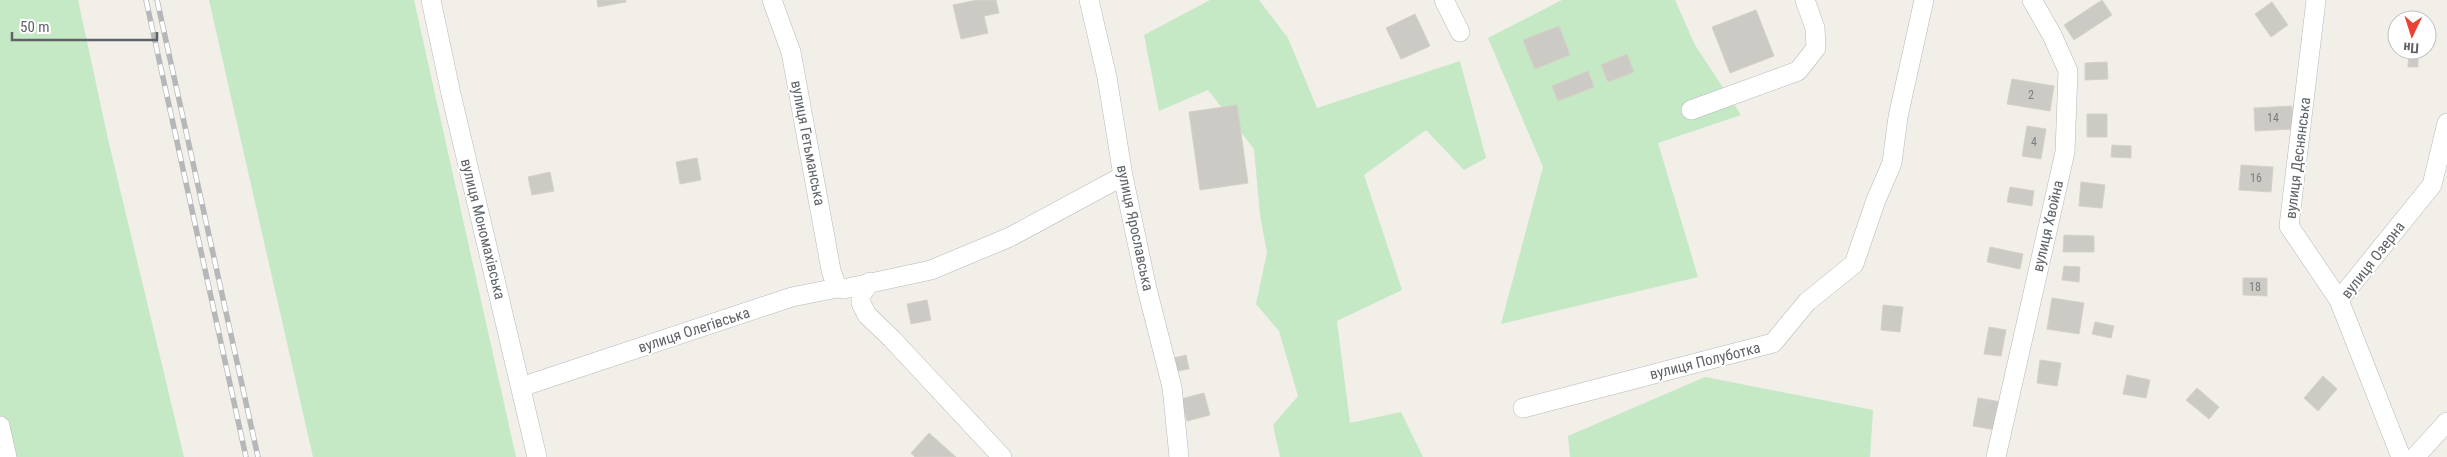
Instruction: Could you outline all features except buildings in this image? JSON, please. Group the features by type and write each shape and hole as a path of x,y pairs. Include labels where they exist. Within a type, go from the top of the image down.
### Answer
{"street":[{"name":"вулиця Мономахівська","path":"430,0 537,457"},
{"name":"вулиця Гетьманська","path":"772,0 791,52 831,270 837,288"},
{"name":"вулиця Ярославська","path":"1089,0 1107,77 1123,176 1147,289 1172,387 1180,457"},
{"path":"1444,0 1460,32"},
{"path":"1691,110 1798,71 1816,48 1816,28 1805,0"},
{"name":"вулиця Полуботка","path":"1523,408 1773,343 1807,302 1854,264 1876,200 1892,163 1898,117 1924,0"},
{"name":"вулиця Хвойна","path":"1996,457 2065,152 2068,71 2052,35 2032,0"},
{"name":"вулиця Деснянська","path":"2316,0 2289,226 2339,300"},
{"name":"вулиця Озерна","path":"2401,457 2339,300 2432,185 2447,123"},
{"name":"вулиця Олегівська","path":"521,387 792,297 837,288 843,289 940,267 1010,237 1123,176"},
{"path":"870,282 861,295 861,303 867,315 1002,457"},
{"path":"2415,457 2447,422"},
{"path":"0,426 6,457"}],"green space":[{"path":"0,0 78,0 108,139 184,457 0,457"},
{"path":"209,0 414,0 516,457 313,457"},
{"path":"1210,0 1259,0 1288,38 1317,108 1460,61 1486,158 1464,170 1426,130 1364,175 1402,290 1337,321 1350,423 1401,412 1423,457 1280,457 1273,425 1298,396 1279,331 1256,304 1267,253 1260,215 1254,149 1208,90 1159,111 1144,35"},
{"path":"1562,0 1675,0 1695,45 1741,115 1658,143 1698,277 1501,324 1543,167 1488,38"},
{"path":"1705,377 1873,410 1870,457 1570,457 1568,436"}],"railway":[{"path":"146,0 246,457"},
{"path":"157,0 258,457"}]}
